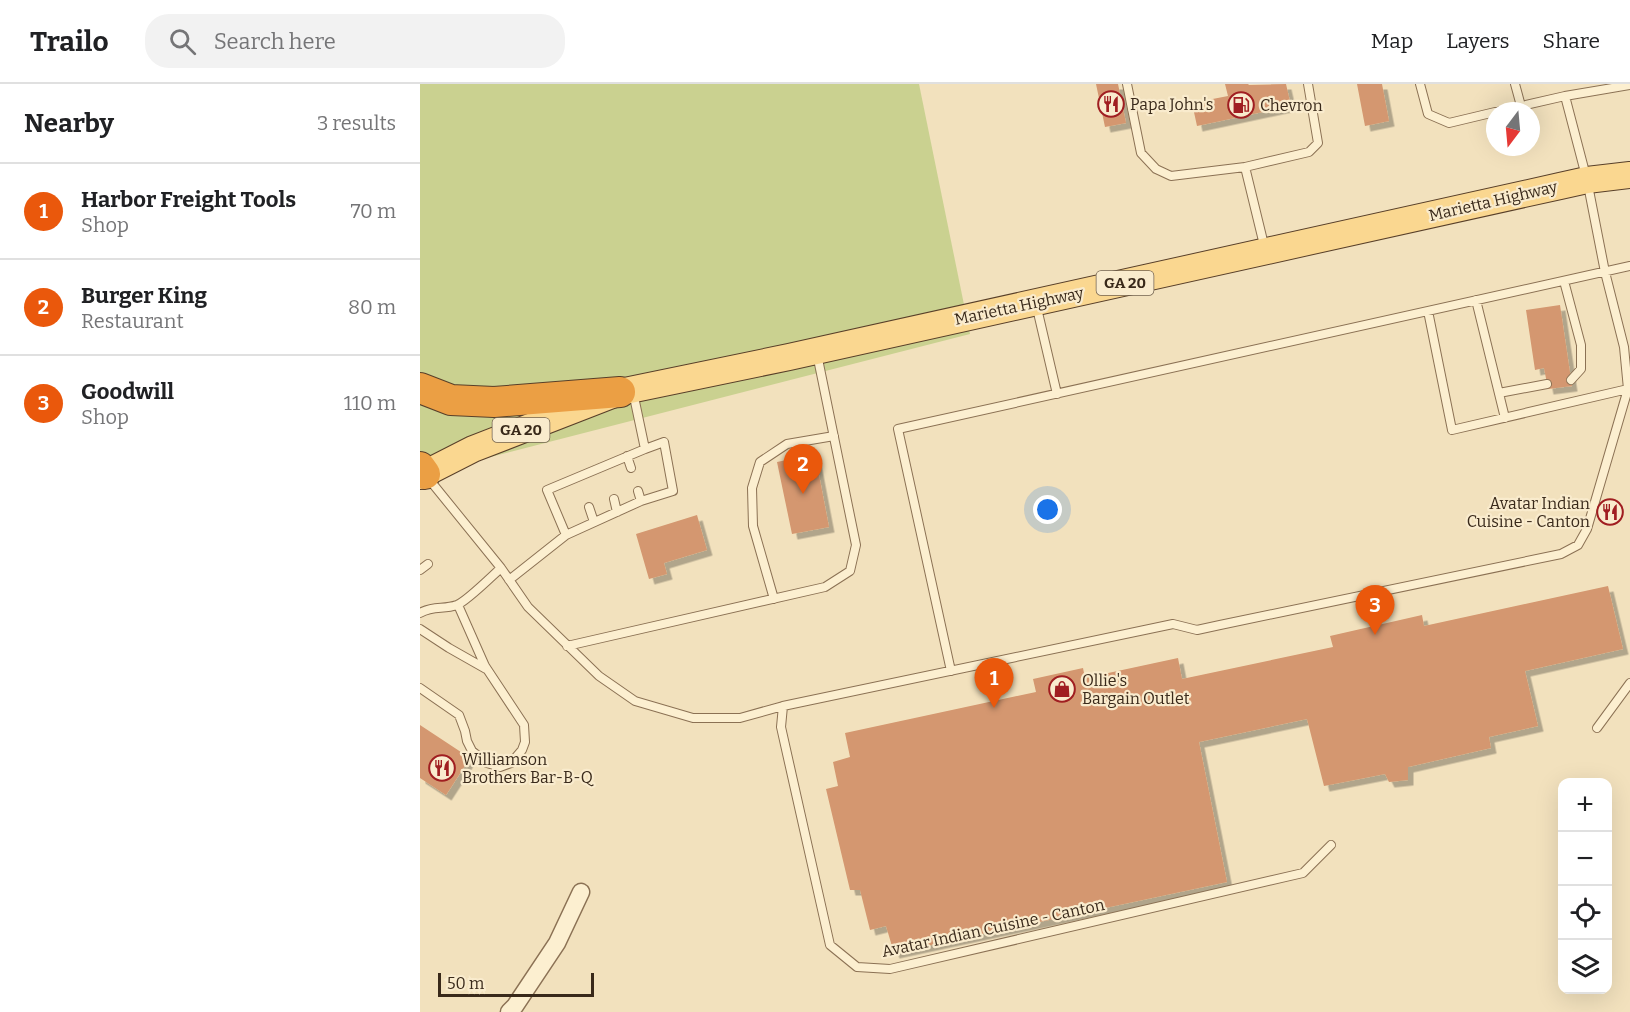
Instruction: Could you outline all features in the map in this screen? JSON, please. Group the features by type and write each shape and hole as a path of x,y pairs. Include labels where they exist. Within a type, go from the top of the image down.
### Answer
{"highway":[{"name":"GA 20","path":"420,388 451,400 494,402 626,391"}],"main road":[{"name":"Marietta Highway","path":"422,472 473,449 626,391 817,351 1587,180 1630,175"}],"street":[{"path":"509,1012 556,943 581,892"}],"lane":[{"path":"1127,84 1141,153 1156,169 1171,176 1245,167 1309,152 1318,143 1308,84"},
{"path":"1420,84 1428,114 1449,123 1486,114"},
{"path":"1515,84 1520,102"},
{"path":"1539,102 1589,88 1630,85"},
{"path":"422,472 501,568 528,607 598,676 635,701 693,718 740,718 783,706 1173,624 1197,630 1561,554 1578,545 1587,529 1629,389 1627,347 1605,272 1587,180 1565,96"},
{"path":"1245,167 1266,252"},
{"path":"951,671 898,429 1630,266"},
{"path":"1564,281 1581,345 1581,369 1571,380"},
{"path":"1476,300 1505,418"},
{"path":"1036,302 1057,394"},
{"path":"1428,311 1452,430 1629,389"},
{"path":"567,646 825,587 850,571 856,545 817,351"},
{"path":"1499,393 1547,384"},
{"path":"626,391 645,449"},
{"path":"774,599 753,526 752,488 760,462 787,444 834,436"},
{"path":"509,580 566,535 641,501 674,491 664,442 547,490 566,535"},
{"path":"627,456 631,468"},
{"path":"604,466 608,477"},
{"path":"578,476 581,485"},
{"path":"638,490 641,501"},
{"path":"614,499 617,512"},
{"path":"589,507 594,522"},
{"path":"420,570 428,564"},
{"path":"420,613 434,607 459,605 501,568"},
{"path":"420,688 459,715 472,751 487,763 500,766 511,763 522,750 525,742 524,725 487,669 459,605"},
{"path":"420,629 487,669"},
{"path":"1597,728 1630,683"},
{"name":"Avatar Indian Cuisine - Canton","path":"783,706 781,727 830,945 857,967 890,969 1303,873 1331,844"}],"green space":[{"path":"420,84 919,84 970,334 420,475"}],"building":[{"name":"Papa John's","path":"1096,84 1118,84 1126,123 1105,127"},
{"name":"Chevron","path":"1225,84 1286,84 1291,106 1197,126 1192,103 1228,96"},
{"path":"1357,84 1382,84 1389,121 1365,126"},
{"path":"1560,305 1572,386 1548,389 1544,368 1535,370 1526,310"},
{"path":"815,454 829,527 792,534 777,462"},
{"path":"697,515 707,550 664,563 667,574 649,579 636,534"},
{"path":"1608,586 1623,649 1525,671 1538,726 1489,737 1491,748 1408,767 1408,780 1389,782 1385,774 1324,786 1307,719 1199,742 1227,882 894,953 886,926 870,930 860,890 850,890 826,789 838,786 833,762 850,757 845,733 1036,692 1033,679 1083,668 1085,678 1178,658 1182,679 1333,647 1330,636 1422,615 1424,626"},
{"name":"Williamson Brothers Bar-B-Q","path":"420,725 470,758 446,795 420,778"}],"place":[{"name":"Papa John's","path":"1111,104"},
{"name":"Chevron","path":"1241,105"},
{"name":"Burger King","path":"803,494"},
{"name":"Avatar Indian Cuisine - Canton","path":"1610,512"},
{"name":"Goodwill","path":"1375,635"},
{"name":"Ollie's Bargain Outlet","path":"1062,689"},
{"name":"Harbor Freight Tools","path":"994,708"},
{"name":"Williamson Brothers Bar-B-Q","path":"442,768"}]}
